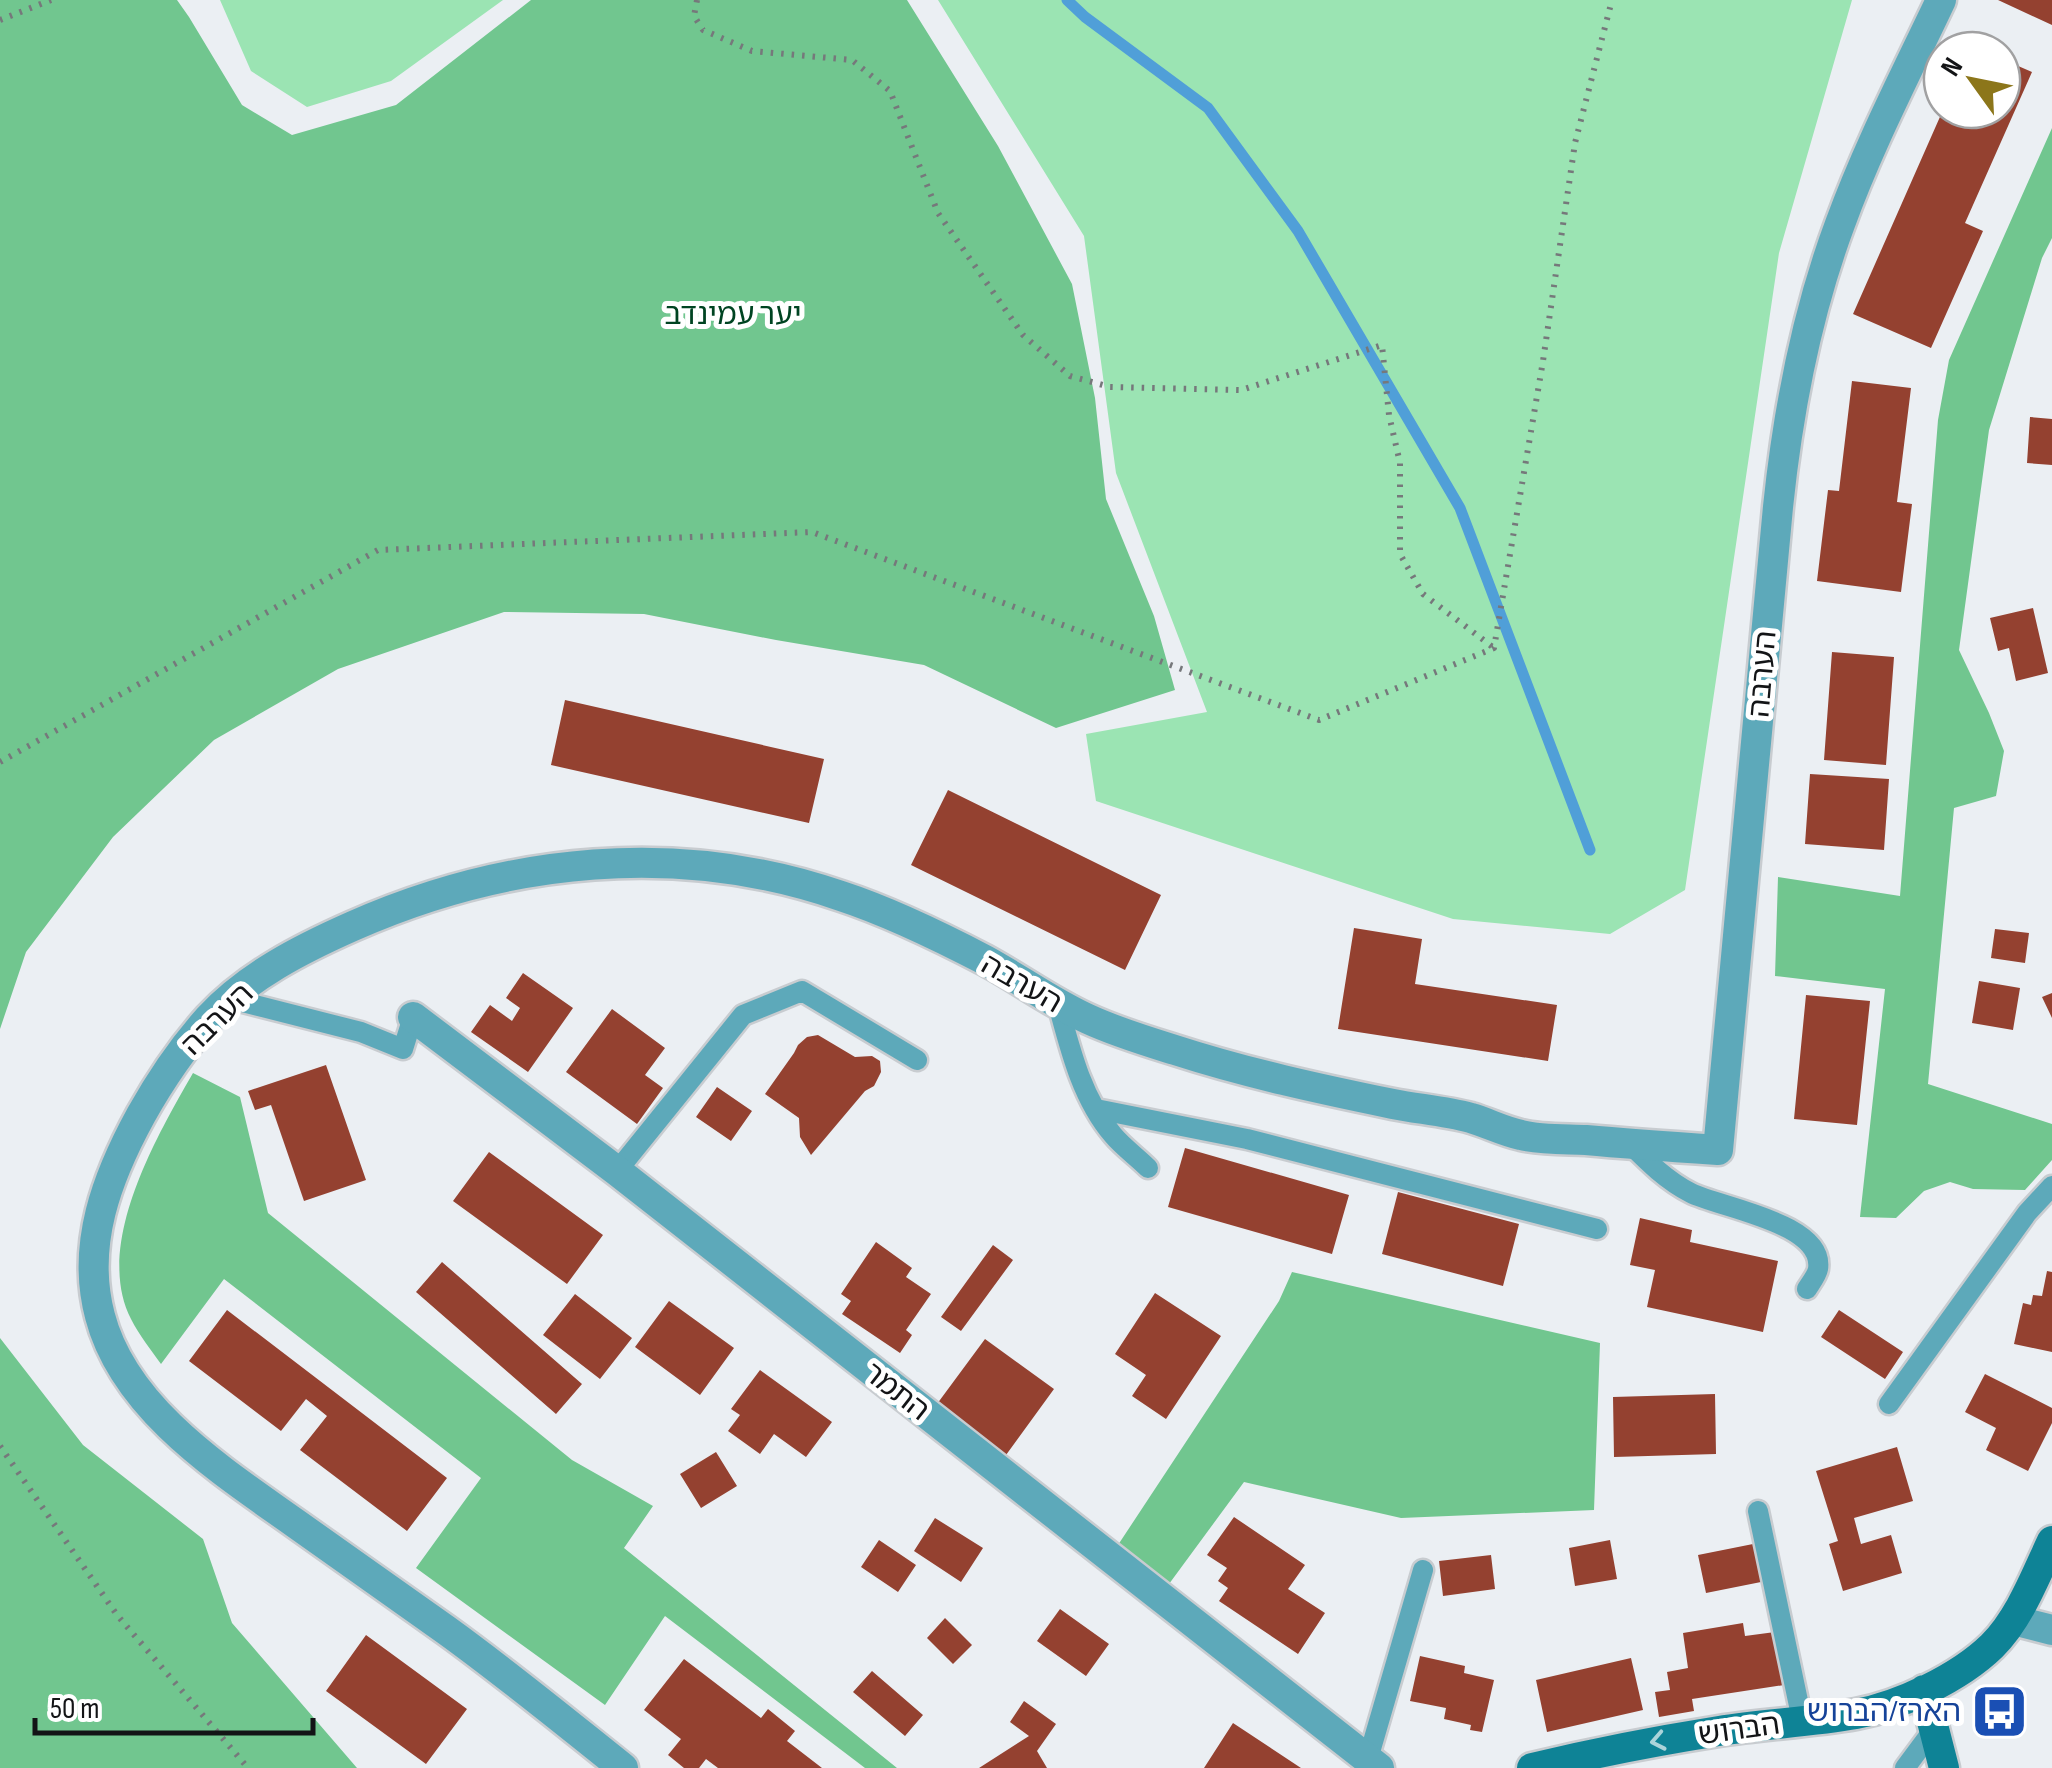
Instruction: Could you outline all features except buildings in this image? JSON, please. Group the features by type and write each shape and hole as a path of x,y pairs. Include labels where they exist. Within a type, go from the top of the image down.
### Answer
{"street":[{"name":"הערבה","path":"622,1768 498,1668 186,1442 126,1374 100,1316 94,1280 94,1234 122,1150 179,1056 212,1014 291,954 400,906 510,875 554,868 603,862 709,865 800,882 886,912 985,960 1089,1020 1243,1070 1470,1118 1522,1136 1718,1150 1776,527 1796,380 1815,302 1846,209 1941,0"},
{"name":"התמר","path":"413,1017 618,1171 1373,1764"},
{"name":"הברוש","path":"1532,1768 1680,1737 1857,1714 1924,1690 1966,1668 1993,1646 2013,1620 2052,1541"},
{"path":"2013,1620 2052,1630"},
{"path":"1924,1690 1944,1768"}],"lane":[{"path":"618,1171 743,1016 802,991 917,1060"},
{"path":"231,999 362,1032 403,1048 413,1017"},
{"path":"1058,1004 1073,1062 1096,1110 1113,1135 1148,1168"},
{"path":"1096,1110 1247,1139 1598,1229"},
{"path":"1630,1144 1662,1174 1690,1192 1789,1226 1804,1237 1815,1251 1818,1269 1807,1289"},
{"path":"1889,1404 2027,1213 2052,1186"},
{"path":"1758,1511 1802,1720"},
{"path":"1373,1764 1424,1570"},
{"path":"1905,1768 1934,1730"}],"path":[{"path":"0,20 51,0"},
{"path":"697,0 694,16 703,30 752,51 852,60 890,91 938,213 1024,335 1070,376 1110,387 1240,390 1382,345 1389,415 1400,463 1400,554 1423,594 1494,648"},
{"path":"1494,648 1543,361 1574,143 1612,0"},
{"path":"0,762 378,550 812,532 1319,720 1494,648"},
{"path":"0,1446 118,1615 248,1768"}],"green space":[{"name":"יער עמינדב","path":"0,0 177,0 242,105 292,135 396,105 531,0 907,0 998,146 1072,284 1095,398 1106,499 1154,616 1175,690 1056,728 924,665 644,614 504,612 338,669 214,740 113,837 26,952 0,1029"},
{"path":"220,0 503,0 391,81 307,107 251,71"},
{"path":"938,0 1852,0 1779,253 1685,890 1610,934 1453,919 1096,801 1086,734 1207,712 1116,473 1084,236"},
{"path":"2052,128 2052,238 2042,258 1989,430 1959,650 2004,751 1996,796 1954,808 1928,1084 2052,1124 2052,1160 2025,1190 1973,1189 1950,1182 1924,1191 1896,1218 1860,1217 1885,989 1775,976 1778,877 1900,896 1938,420 1949,360"},
{"path":"193,1073 240,1097 268,1213 572,1460 653,1506 624,1548 897,1768 865,1768 665,1616 605,1705 416,1568 481,1478 224,1279 161,1364 131,1319 121,1290 120,1258 134,1192"},
{"path":"1292,1272 1600,1343 1594,1510 1401,1518 1244,1482 1169,1584 1116,1548 1279,1301"},
{"path":"0,1338 83,1445 203,1539 232,1623 357,1768 0,1768"}],"waterway":[{"path":"1067,0 1208,108 1298,231 1460,508 1590,850"}],"place":[{"name":"הארז/הברוש","path":"2000,1711"}]}
